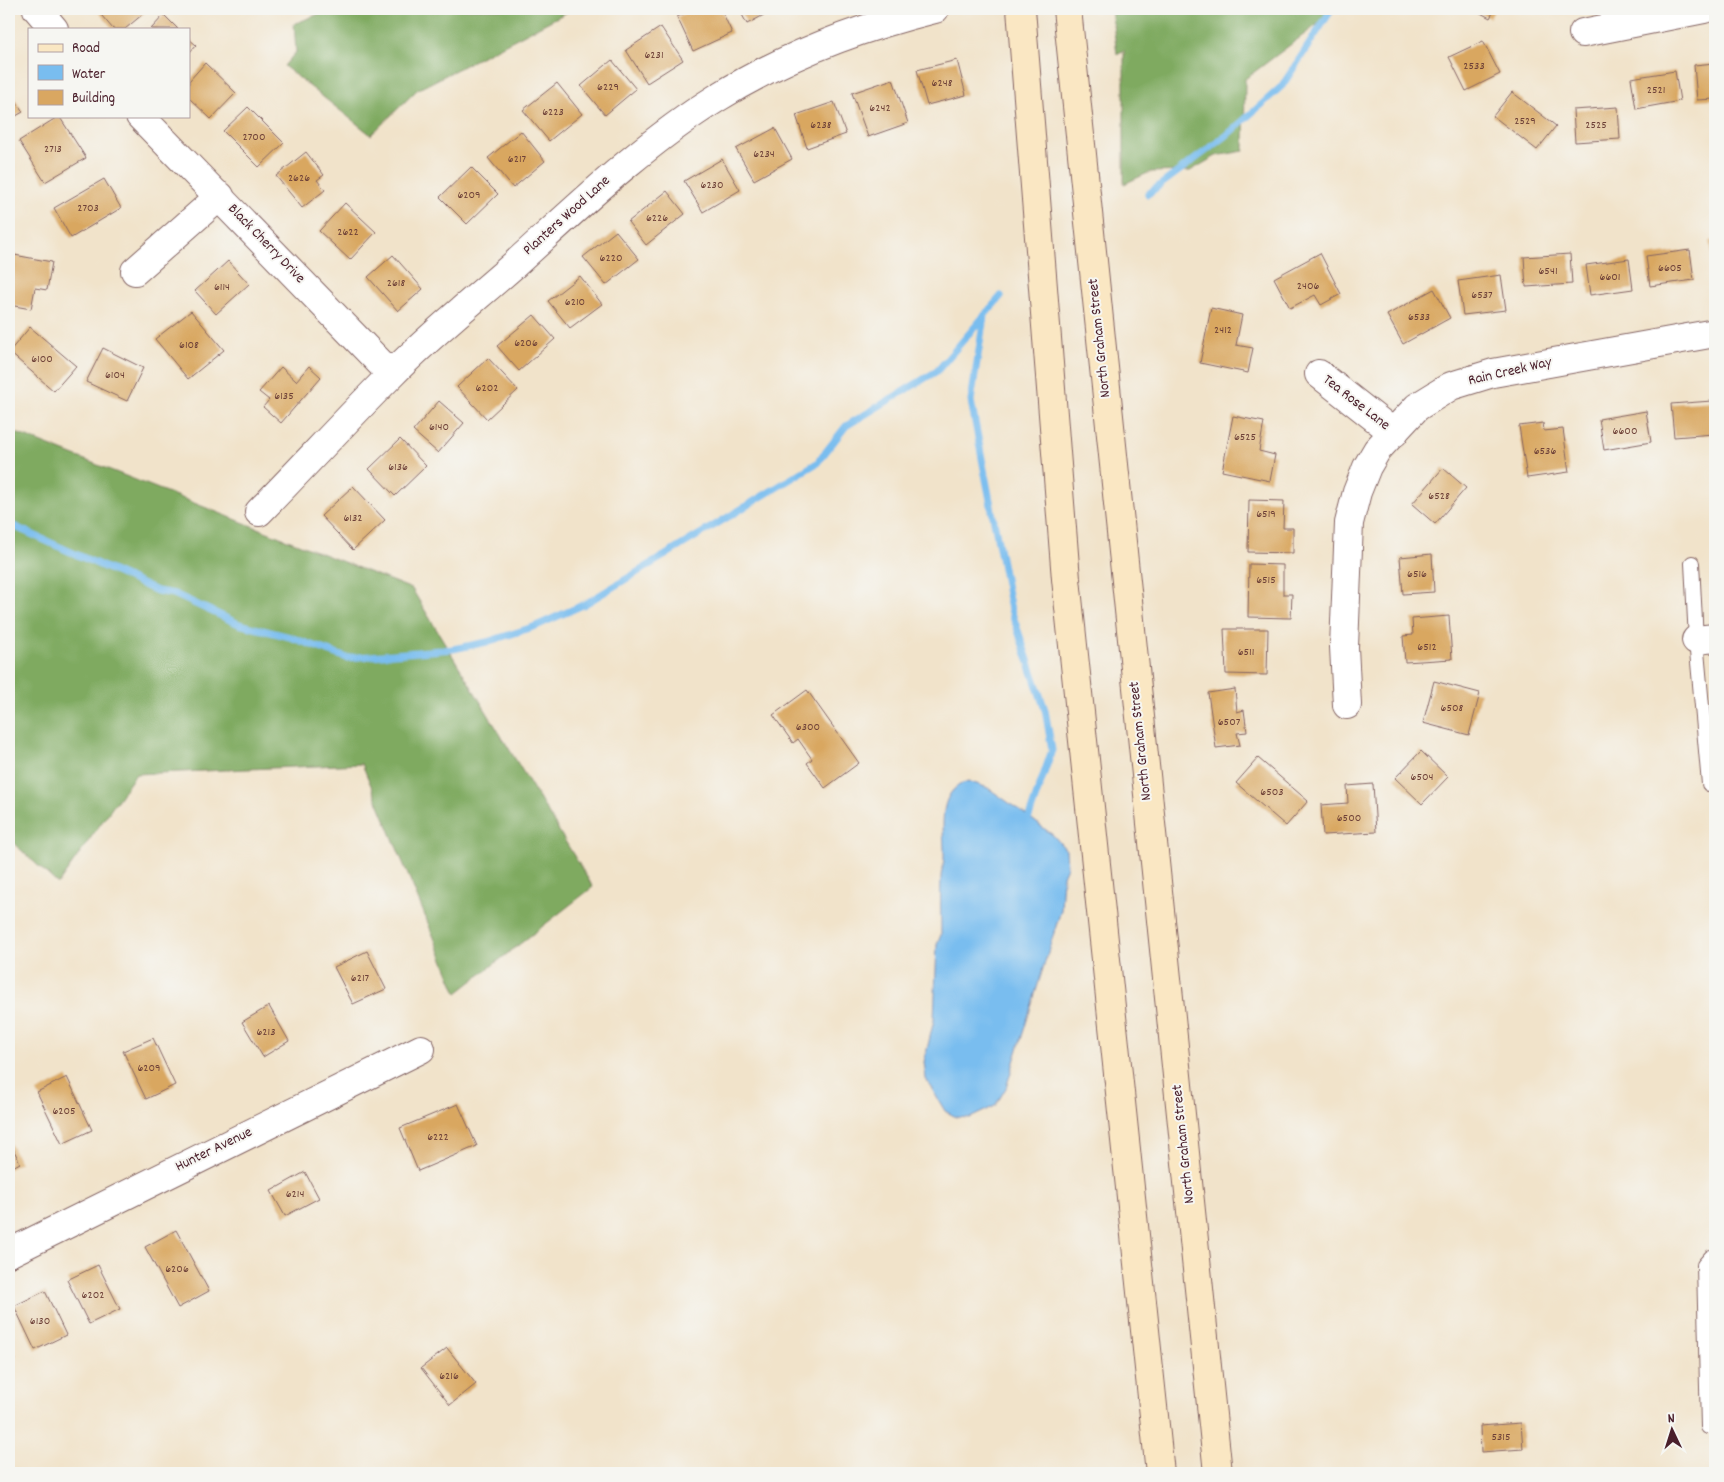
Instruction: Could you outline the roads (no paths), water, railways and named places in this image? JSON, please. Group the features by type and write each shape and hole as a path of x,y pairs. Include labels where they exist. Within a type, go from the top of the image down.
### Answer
{"main road":[{"path":"1021,9 1066,579 1160,1473"},
{"name":"North Graham Street","path":"1067,9 1218,1473"}],"street":[{"path":"36,9 53,28"},
{"name":"Planters Wood Lane","path":"259,512 391,374 614,174 716,98 766,70 828,42 885,22 935,9"},
{"path":"1583,33 1704,9"},
{"name":"Black Cherry Drive","path":"142,118 220,196 391,374"},
{"path":"134,271 220,196"},
{"name":"Rain Creek Way","path":"1347,705 1344,647 1349,523 1367,467 1377,450 1417,408 1452,386 1493,373 1715,333"},
{"name":"Tea Rose Lane","path":"1319,374 1394,433"},
{"name":"Hunter Avenue","path":"9,1253 421,1049"}],"lane":[{"path":"1692,562 1705,639 1709,784"},
{"path":"1715,1258 1711,1257 1704,1265 1708,1427 1715,1427"}],"water":[{"path":"968,781 988,788 1054,836 1066,850 1067,867 1063,876 1061,910 1006,1088 995,1106 970,1118 956,1117 945,1111 926,1079 924,1062 934,1020 937,944 941,935 944,814 950,794 957,786"}],"waterway":[{"path":"1148,194 1226,136 1282,86 1332,9"},
{"path":"9,524 157,591 174,594 239,624 290,637 347,658 453,649 487,642 536,626 585,604 817,463 846,426 937,371 1001,296"},
{"path":"984,317 971,401 1011,610 1045,710 1052,750 1029,817"}]}
